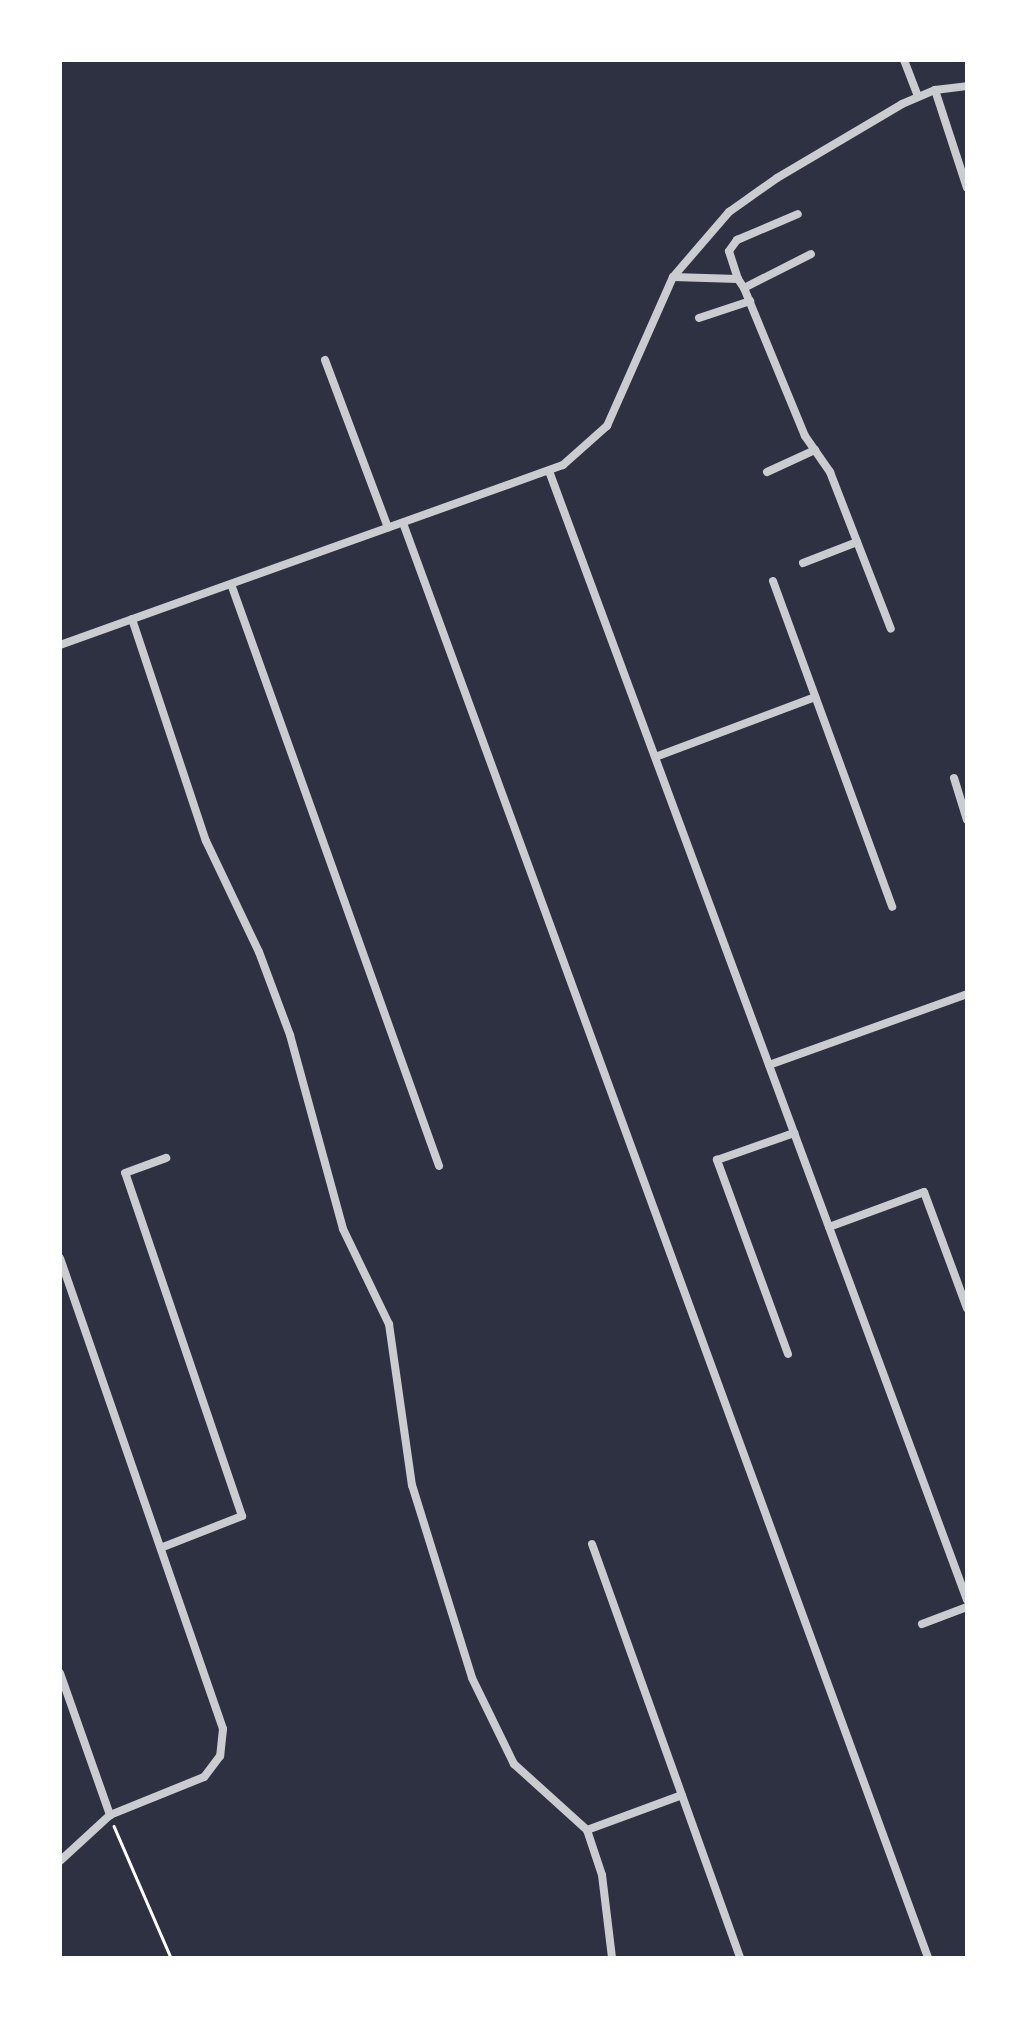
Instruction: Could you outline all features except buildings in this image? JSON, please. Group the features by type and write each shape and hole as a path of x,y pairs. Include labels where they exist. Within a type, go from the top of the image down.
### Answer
{"street":[{"path":"904,60 918,96"},
{"path":"60,645 549,472 578,455 607,426 673,277 707,235 751,194 918,96 967,86"},
{"path":"936,90 967,188"},
{"path":"798,214 737,240 729,251 815,450 830,472 891,629"},
{"path":"744,288 811,254"},
{"path":"673,277 738,278"},
{"path":"699,318 750,302"},
{"path":"325,360 388,528"},
{"path":"766,472 815,450"},
{"path":"549,472 658,756 967,1604 922,1624"},
{"path":"403,523 928,1958"},
{"path":"804,562 857,542"},
{"path":"773,581 892,907"},
{"path":"231,584 440,1166"},
{"path":"132,620 206,841 259,952 290,1035 343,1229 389,1324 412,1485 479,1698 514,1764 587,1830 602,1875 612,1958"},
{"path":"658,756 815,697"},
{"path":"954,778 967,820"},
{"path":"769,1065 967,994"},
{"path":"788,1354 716,1160 794,1133"},
{"path":"163,1546 242,1516 125,1173 166,1158"},
{"path":"829,1227 924,1192 967,1308"},
{"path":"60,1258 220,1714 223,1746 204,1776 110,1815 60,1860"},
{"path":"592,1544 740,1958"},
{"path":"60,1673 110,1815"},
{"path":"587,1830 682,1795"}],"path":[{"path":"110,1815 170,1958"}]}
